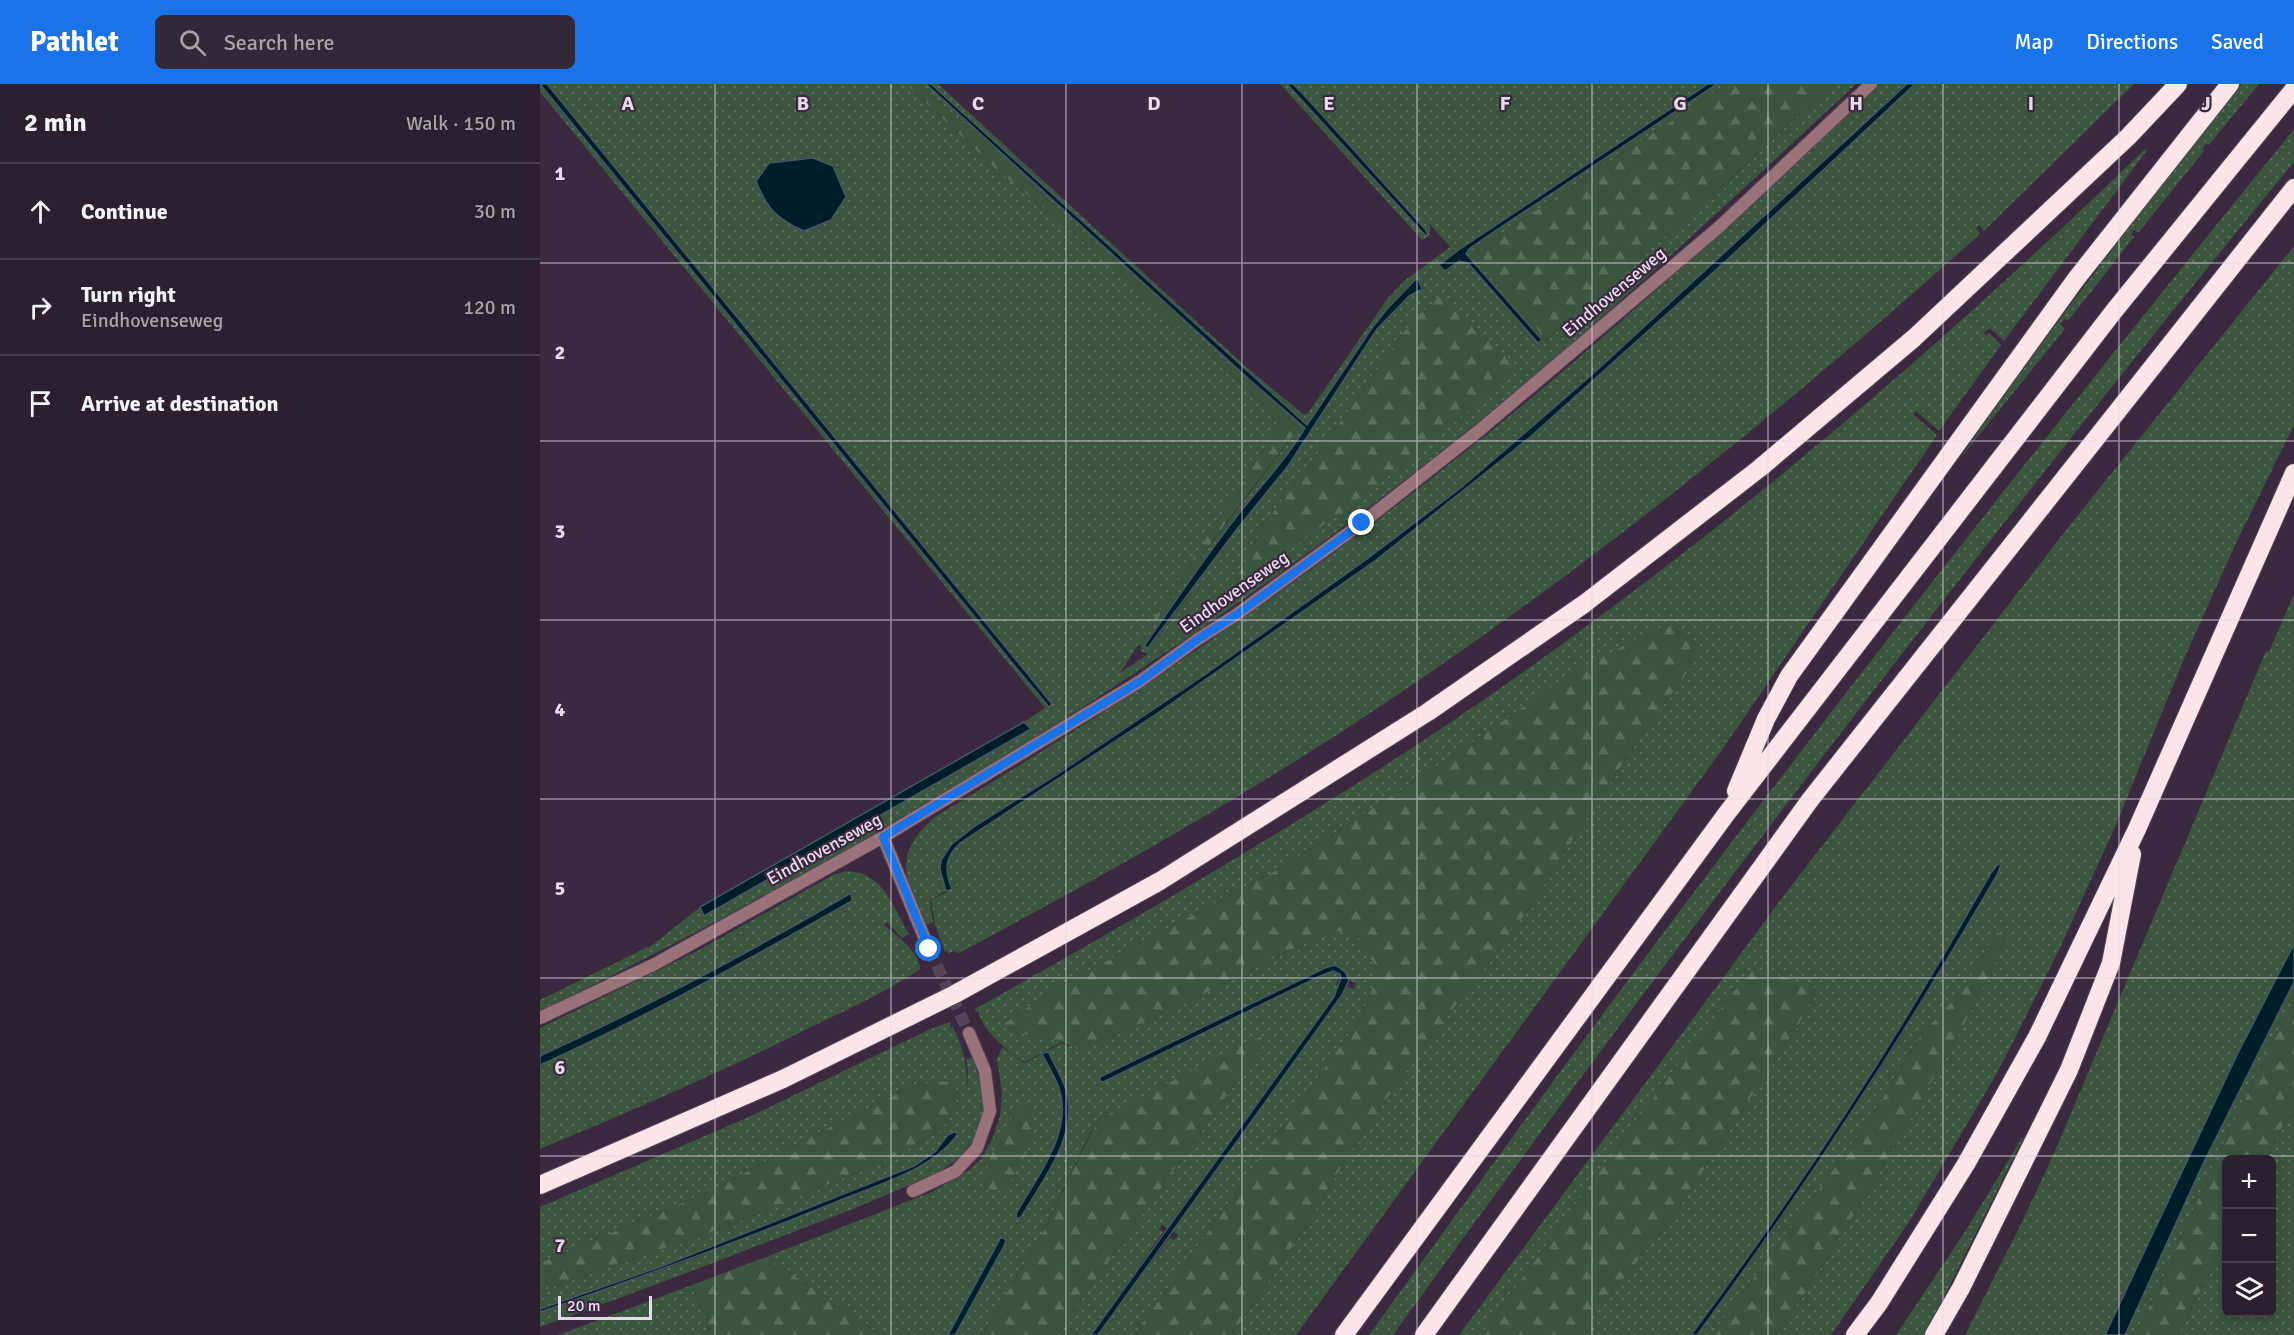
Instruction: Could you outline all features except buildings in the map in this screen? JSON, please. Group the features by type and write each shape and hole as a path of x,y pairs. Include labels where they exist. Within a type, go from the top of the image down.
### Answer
{"highway":[{"path":"540,1185 783,1079 954,994 1160,881 1428,712 1584,604 1760,468 1914,338 2128,137 2178,84"},
{"path":"1727,813 1766,719 1789,676 2076,279 2230,84"},
{"path":"1344,1335 1727,813 2114,311 2294,89"},
{"path":"1424,1335 1810,800 2294,188"},
{"path":"1855,1335 1878,1303 1966,1164 2037,1038 2137,829 2294,473"},
{"path":"1934,1335 1961,1288 2069,1070 2111,963 2137,829"}],"street":[{"name":"Eindhovenseweg","path":"540,1018 655,964 883,837 1139,682 1198,639 1236,615 1362,523 1489,422 1718,228 1871,84"},
{"path":"883,837 929,949"},
{"path":"913,1191 956,1171 977,1148 990,1111 985,1071 969,1033"}],"green space":[{"path":"540,84 1049,706 1052,704 547,84 906,84 996,169 1104,258 1282,421 1120,673 1148,654 1141,651 1140,645 1179,586 1299,428 920,84 926,84 1305,428 1283,461 1240,512 1150,648 1237,529 1288,466 1377,329 1409,296 1422,289 1406,288 1372,328 1307,425 931,84 938,84 1244,365 1304,415 1308,413 1388,298 1404,281 1450,247 1430,224 1430,235 1422,240 1280,84 1287,84 1427,234 1395,195 1293,84 1708,84 1439,265 1447,270 1459,261 1468,263 1538,343 1541,339 1466,254 1469,249 1717,84 1727,84 1474,252 1476,261 1539,331 1545,341 1708,199 1833,84 1856,84 1644,280 1535,375 1423,466 1214,620 996,762 884,828 771,892 540,1011 540,1000 654,944 700,907 705,915 1031,729 1024,722 1045,708 540,92","holes":["1412,321 1228,595 1264,524 1309,466"]},
{"path":"906,84 920,84 1299,428 1217,535 1140,645 1137,645 1282,421 1104,258 996,169"},
{"path":"1727,84 1833,84 1708,199 1544,342 1539,331 1476,261 1473,256 1474,252"},
{"path":"1878,84 1907,84 1595,372 1462,487 1367,559 1206,674 959,838 945,852 944,887 946,891 930,900 933,922 926,925 911,894 906,866 908,853 914,841 938,815 1191,654 1374,523 1491,431 1605,335 1770,186"},
{"path":"1915,84 2134,84 1984,231 1979,225 1976,228 1980,234 1827,368 1670,496 1508,618 1340,733 1199,819 959,953 945,952 935,925 931,900 968,881 952,889 948,876 947,864 951,853 960,843 1152,717 1376,560 1529,438 1728,259"},
{"path":"2242,84 2259,84 2209,145 2206,144 2202,149 2204,151 2138,233 2134,230 2131,234 2134,237 2068,321 2065,319 2060,324 2065,329 1959,460 2097,269"},
{"path":"2294,129 2294,162 2177,305 1834,741 1502,1185 1393,1335 1369,1335 1594,1026 1869,663"},
{"path":"2148,149 2004,341 1990,328 1984,333 1986,336 1989,333 2001,345 1939,431 1916,411 1913,414 1937,435 1724,747 1296,1335 1232,1335 1301,1234 1353,1148 1416,1057 1515,929 1632,749 1700,653 1698,645 1669,626 1571,674 1438,766 1281,868 1056,988 1004,1024 1009,1031 1062,1042 1025,1062 1011,1053 990,1033 975,1009 1158,904 1339,795 1457,718 1549,654 1726,519 1813,449 1981,302 2144,150"},
{"path":"2294,246 2294,425 2236,543 2184,659 2115,827 2059,950 2009,1050 1909,1222 1831,1335 1775,1335 1805,1293 1871,1187 1958,1036 2007,938 1997,932 1964,989 1922,1033 1869,1121 1718,1327 1712,1335 1697,1335 1769,1237 1882,1067 1943,968 1991,873 1886,1051 1772,1223 1691,1335 1578,1335 1674,1215 1799,1024 1817,988 1672,1072 1481,1335 1459,1335 1788,890 2070,525"},
{"path":"1439,297 1518,367 1417,455 1227,597 1264,524 1309,466 1412,321"},
{"path":"2294,594 2294,944 2238,1053 2105,1335 1965,1335 2055,1151 2266,651 2269,652"},
{"path":"1669,626 1698,645 1701,653 1632,749 1515,929 1416,1057 1353,1148 1301,1234 1232,1335 1134,1335 1360,1019 1377,977 1375,966 1360,939 1352,933 1336,931 1292,949 1192,1000 1093,1045 1078,1049 1062,1042 1009,1031 1004,1028 1004,1024 1056,988 1281,868 1438,766 1570,674 1657,628"},
{"path":"846,871 869,877 885,892 909,934 902,938 887,922 884,925 912,951 920,969 865,1001 741,1061 540,1149 540,1065 697,985 852,901 850,894 697,979 540,1056 540,1028 697,951 833,875"},
{"path":"1336,931 1352,933 1360,939 1375,965 1377,977 1360,1019 1134,1335 1098,1335 1170,1237 1174,1240 1178,1235 1173,1231 1347,987 1354,989 1356,983 1349,980 1345,972 1325,968 1100,1077 1103,1082 1320,976 1332,971 1340,974 1341,978 1336,985 1339,986 1334,997 1167,1228 1162,1225 1159,1229 1163,1232 1091,1335 1056,1335 1265,1042 1101,1118 1090,1133 1043,1232 982,1335 955,1335 1004,1246 1006,1240 1001,1237 948,1335 881,1335 766,1257 934,1191 969,1170 981,1159 993,1137 1000,1116 1002,1093 997,1059 1002,1047 1025,1063 1042,1054 1059,1088 1062,1109 1056,1141 1050,1157 1021,1217 1064,1138 1064,1085 1048,1051 1062,1043 1068,1046 1093,1045 1192,1000 1292,949"},
{"path":"1997,932 2008,938 1958,1036 1871,1187 1805,1293 1775,1335 1712,1335 1869,1121 1922,1033 1964,989"},
{"path":"1753,967 1817,988 1799,1024 1674,1215 1578,1335 1481,1335 1672,1072"},
{"path":"2294,982 2294,999 2218,1155 2158,1289 2135,1335 2125,1335 2202,1166"},
{"path":"2294,999 2294,1103 2268,1155 2222,1155 2222,1248 2178,1335 2135,1335 2158,1289 2218,1155"},
{"path":"950,1022 960,1043 964,1059 967,1093 968,1071 966,1059 973,1058 981,1083 984,1106 979,1128 959,1158 928,1177 847,1211 540,1327 540,1312 684,1262 909,1171 925,1162 935,1152 914,1166 660,1267 540,1309 540,1291 723,1228 896,1156 942,1129 955,1107 956,1090 938,1081 909,1088 808,1138 715,1189 540,1263 540,1207 751,1116 928,1030","holes":["956,1131 935,1152 948,1135"]},
{"path":"1262,1036 1265,1037 1265,1042 1056,1335 982,1335 1043,1232 1091,1133 1101,1118"},
{"path":"938,1081 954,1082 955,1107 942,1129 896,1156 723,1228 540,1291 540,1263 715,1189 808,1138 909,1088"},
{"path":"2294,1103 2294,1335 2178,1335 2222,1248 2222,1317 2276,1317 2276,1155 2268,1155"},
{"path":"1026,1104 1031,1105 1034,1128 1024,1158 1006,1188 997,1191 987,1188 988,1168 997,1142 1011,1119"},
{"path":"2022,1138 1925,1335 1896,1335 1964,1233"},
{"path":"766,1257 881,1335 712,1335 692,1285"},
{"path":"692,1285 712,1335 558,1335"}],"water":[{"path":"540,84 547,84 1052,704 1049,707 1018,670"},
{"path":"926,84 931,84 1307,425 1388,308 1415,280 1418,279 1422,289 1409,296 1377,329 1288,466 1237,529 1147,649 1145,645 1204,560 1283,460 1305,428"},
{"path":"1287,84 1293,84 1304,95 1425,229 1428,234 1426,236"},
{"path":"1708,84 1717,84 1469,249 1466,254 1542,340 1538,343 1468,263 1459,261 1445,271 1439,265 1460,249"},
{"path":"1907,84 1915,84 1728,259 1529,438 1376,560 1152,717 960,843 951,853 947,864 952,889 946,891 940,869 941,860 951,845 975,826 1056,775 1206,674 1367,559 1462,487 1595,372"},
{"path":"813,158 833,166 846,197 831,220 804,231 774,212 764,199 756,181 769,163"},
{"path":"1024,722 1031,729 704,916 700,907"},
{"path":"1998,864 2001,865 1997,875 1927,993 1816,1166 1697,1335 1691,1335 1772,1223 1886,1051"},
{"path":"851,893 852,901 737,965 620,1027 540,1065 540,1056 697,979"},
{"path":"2294,944 2294,982 2202,1166 2125,1335 2105,1335 2238,1053"},
{"path":"1335,965 1345,972 1349,980 1342,995 1098,1335 1091,1335 1334,997 1341,978 1340,974 1333,971 1320,976 1103,1082 1100,1081 1100,1077"},
{"path":"1048,1051 1066,1088 1069,1110 1067,1127 1056,1158 1021,1217 1017,1219 1016,1214 1051,1154 1061,1121 1062,1105 1059,1088 1042,1054"},
{"path":"956,1131 957,1135 946,1148 932,1159 899,1177 723,1246 540,1312 540,1309 660,1267 914,1166 935,1152 948,1135"},
{"path":"1001,1237 1006,1240 1004,1246 955,1335 948,1335"}],"tunnel":[{"path":"929,949 969,1033"}],"route":[{"path":"929,949 883,837 1139,682 1362,523"}]}
